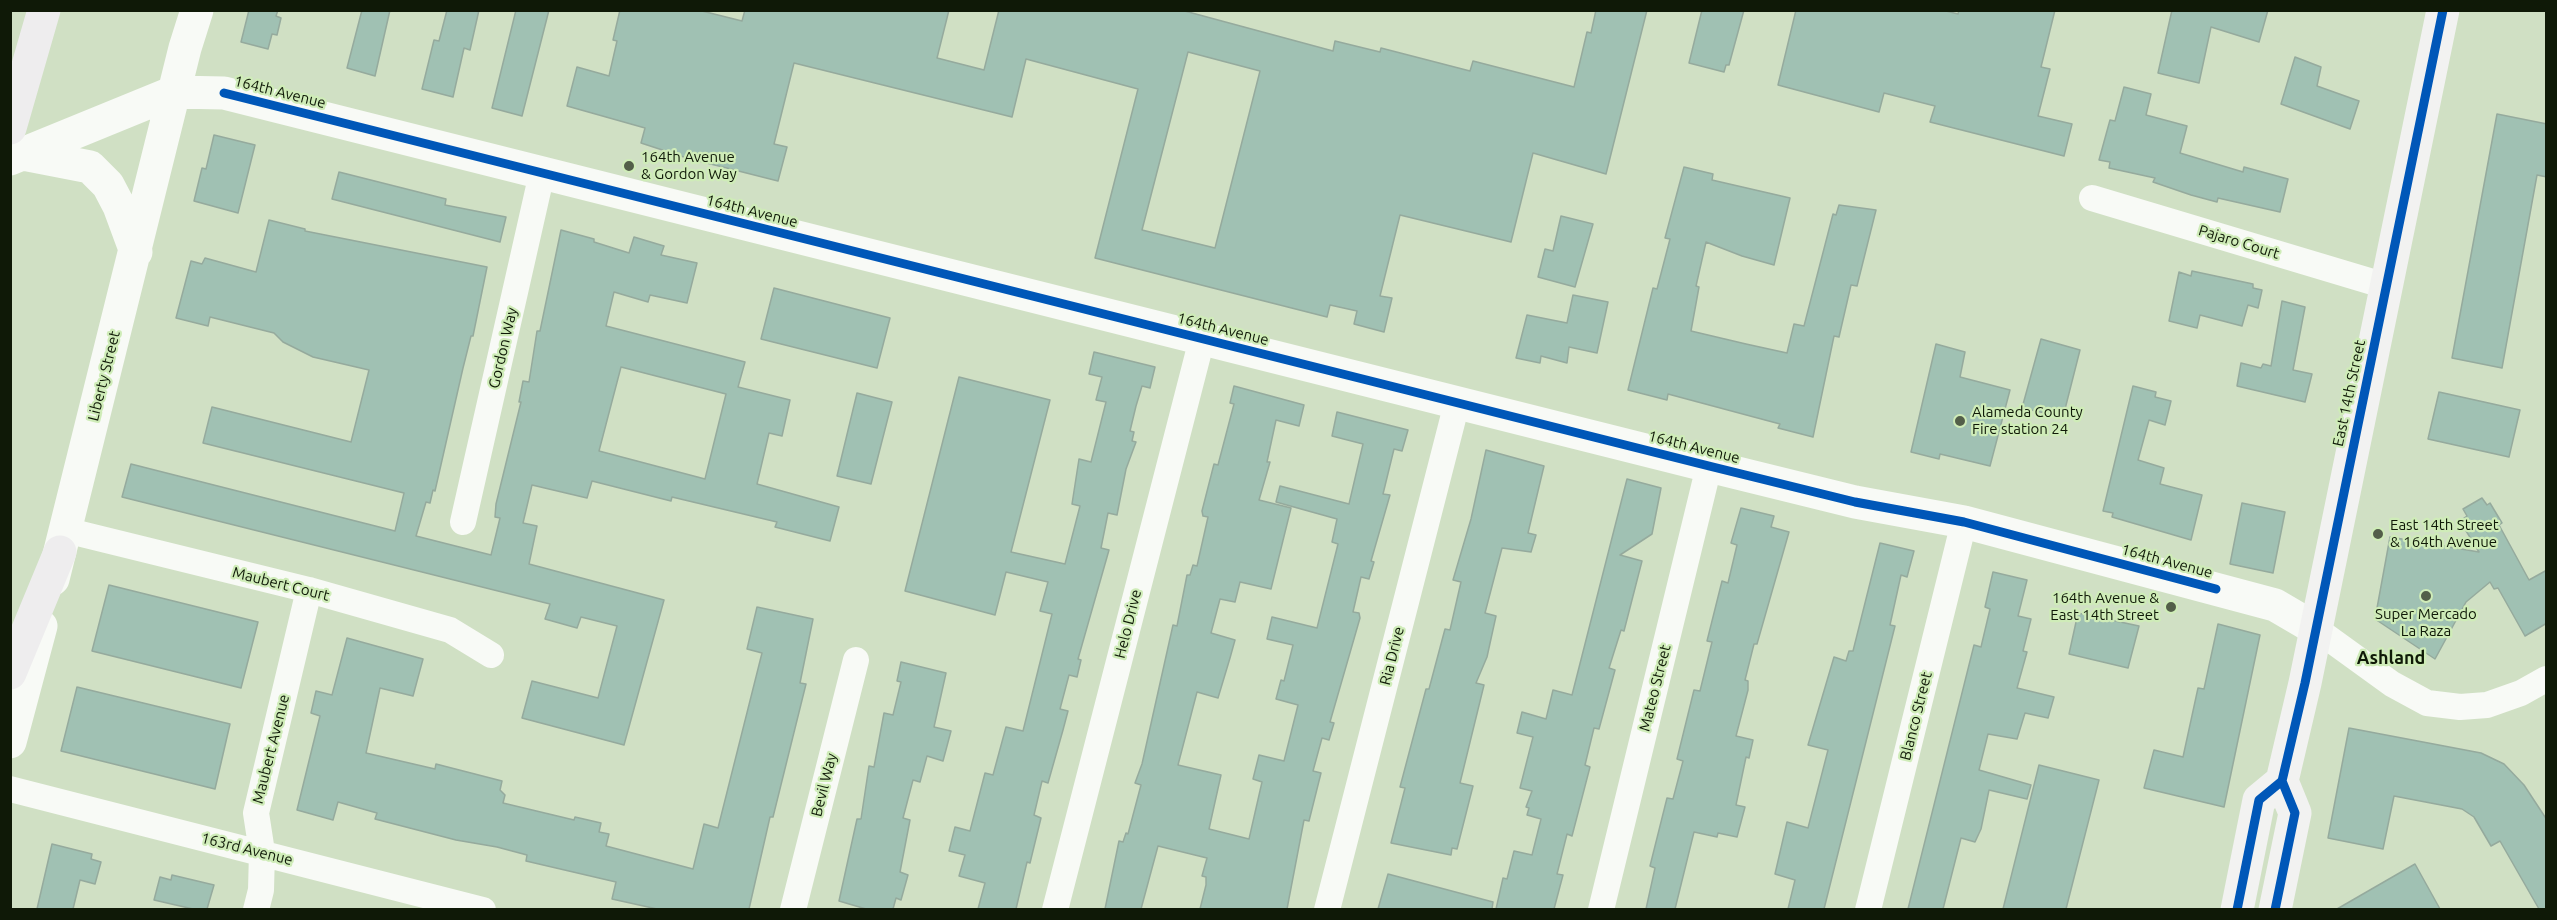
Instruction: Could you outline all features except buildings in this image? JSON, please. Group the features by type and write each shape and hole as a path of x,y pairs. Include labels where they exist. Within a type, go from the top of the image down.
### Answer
{"highway":[{"path":"15,147 34,44 44,10"},
{"path":"10,673 62,541"}],"main road":[{"name":"East 14th Street","path":"2282,781 2316,629 2443,10"},
{"path":"2237,909 2259,800 2282,781 2295,813 2275,909"}],"street":[{"name":"Liberty Street","path":"10,742 136,252 174,92 197,10"},
{"name":"164th Avenue","path":"15,147 174,92 224,93 1855,502 1964,522 2275,605 2316,629 2392,684 2427,703 2460,707 2487,705 2521,693 2547,679"},
{"path":"15,147 90,167 108,185 119,206 136,252"},
{"name":"Gordon Way","path":"463,522 542,173"},
{"name":"Pajaro Court","path":"2092,198 2386,286"},
{"name":"Helo Drive","path":"1055,909 1202,339"},
{"name":"Ria Drive","path":"1327,909 1456,402"},
{"name":"Mateo Street","path":"1601,909 1709,466"},
{"name":"Blanco Street","path":"1868,909 1964,522"},
{"name":"Maubert Court","path":"62,541 309,590 450,630 491,655"},
{"name":"Maubert Avenue","path":"256,909 261,890 262,852 256,813 309,590"},
{"name":"Bevil Way","path":"793,909 856,660"},
{"name":"163rd Avenue","path":"10,789 483,909"}],"cycle path":[{"path":"2275,910 2295,813 2282,781 2305,683 2443,10"},
{"path":"224,93 1855,502 1964,522 2216,589"},
{"path":"2237,910 2259,800 2282,781"}],"place":[{"name":"164th Avenue & Gordon Way","path":"629,166"},
{"name":"Alameda County Fire station 24","path":"1960,421"},
{"name":"East 14th Street & 164th Avenue","path":"2378,534"},
{"name":"Super Mercado La Raza","path":"2426,596"},
{"name":"164th Avenue & East 14th Street","path":"2171,607"}],"district":[{"name":"Ashland","path":"2391,658"}]}
